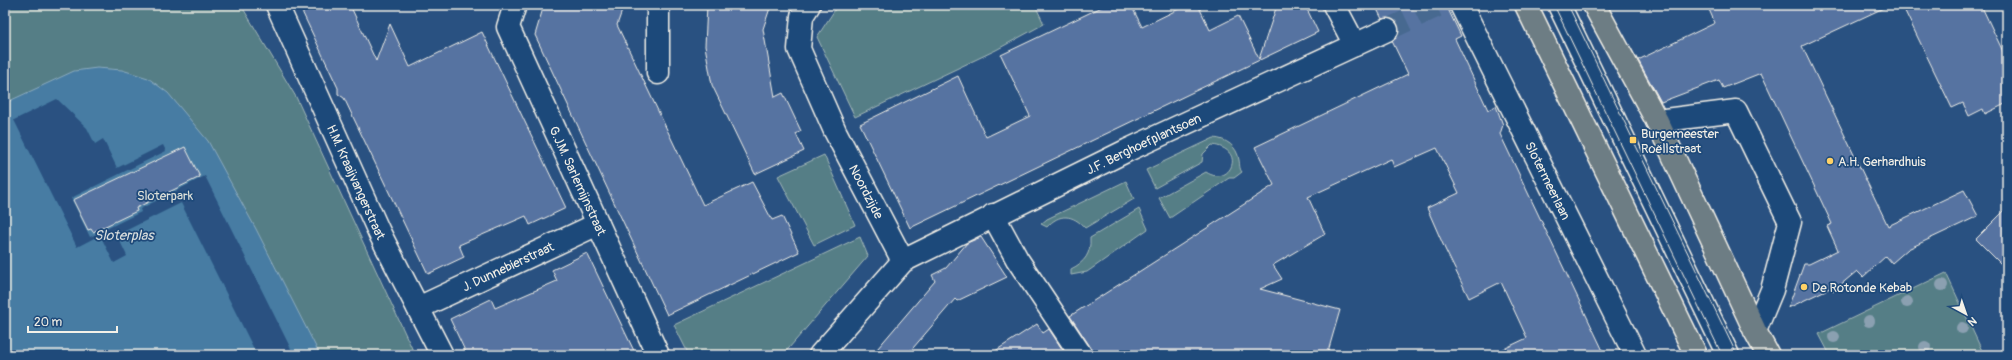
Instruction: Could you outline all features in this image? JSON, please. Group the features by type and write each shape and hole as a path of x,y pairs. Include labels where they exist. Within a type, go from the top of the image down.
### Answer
{"main road":[{"path":"1526,5 1696,355"},
{"path":"1594,5 1657,121 1755,332 1768,355"}],"street":[{"name":"H.M. Kraaijvangerstraat","path":"277,5 379,232 442,355"},
{"name":"G.J.M. Sarlemijnstraat","path":"515,5 508,27 658,355"},
{"path":"658,5 658,73"},
{"name":"Noordzijde","path":"809,5 802,16 799,49 835,131 903,261"},
{"path":"1334,5 1355,46"},
{"name":"Slotermeerlaan","path":"1461,5 1635,355"},
{"path":"1559,5 1728,355"},
{"name":"J.F. Berghoefplantsoen","path":"903,261 1128,150 1387,30"},
{"path":"1657,121 1736,111 1790,222 1772,290 1755,332"},
{"path":"993,216 1016,259 1081,355"},
{"name":"J. Dunnebierstraat","path":"418,308 598,224"},
{"path":"820,355 903,261"}],"green space":[{"name":"Sloterpark","path":"5,5 241,5 296,97 415,355 5,355"},
{"path":"838,5 1035,5 1044,24 996,50 855,117 817,37"},
{"path":"1214,138 1223,140 1233,147 1238,155 1242,172 1234,178 1229,178 1170,218 1159,198 1206,172 1215,176 1228,172 1232,166 1230,153 1223,148 1212,145 1203,154 1202,162 1155,188 1146,170"},
{"path":"824,155 855,225 814,245 778,176"},
{"path":"1126,181 1134,199 1085,228 1076,220 1066,217 1056,219 1047,227 1041,224 1047,219"},
{"path":"1139,209 1148,229 1087,272 1071,275 1071,269 1086,257 1089,249 1090,238"},
{"path":"860,237 868,256 783,355 689,355 674,325"},
{"path":"1946,273 1984,355 1830,355 1819,334"}],"water":[{"name":"Sloterplas","path":"97,68 122,70 148,78 168,93 208,141 256,229 320,355 5,355 5,103 74,71"}],"pier":[{"path":"57,99 87,128 95,144 103,139 117,168 163,145 166,151 71,198 90,237 141,212 140,209 205,176 294,355 257,355 181,203 117,235 127,256 114,263 100,235 77,247 14,120"}],"building":[{"path":"299,5 350,5 376,61 390,24 410,67 482,32 566,208 530,225 526,216 459,245 464,257 428,274 344,98 338,94 338,88"},
{"path":"544,5 624,5 617,25 703,205 752,182 772,220 782,216 799,252 667,315 535,35"},
{"path":"707,5 771,5 763,29 775,97 783,93 801,131 796,134 804,151 755,174 712,85 705,46"},
{"path":"1106,5 1131,5 1142,27 1187,5 1198,5 1210,30 1238,16 1259,59 1277,5 1305,5 1318,32 910,228 860,124 958,76 986,137 1030,116 1001,55"},
{"path":"1375,5 1446,5 1461,36 1455,39 1488,110 1496,106 1503,125 1500,134 1605,355 1491,355 1527,338 1501,282 1469,298 1445,249 1427,208 1459,193 1437,148 1394,167 1391,159 1308,197 1325,234 1273,265 1282,279 1260,289 1340,310 1327,355 1093,355 1091,348 1070,316 1274,185 1255,147 1408,74 1392,41 1397,37 1399,32 1398,24 1394,20 1388,18 1382,19"},
{"name":"A.H. Gerhardhuis","path":"1707,5 1890,5 1802,46 1888,226 1964,190 1978,216 1908,249 1892,263 1886,256 1863,277 1857,271 1833,291 1830,288 1788,308 1804,264 1809,264 1838,250 1827,226 1832,224 1761,73 1723,88 1719,80 1661,102 1638,60 1715,23"},
{"path":"1902,5 1981,5 2007,60 2007,103 1985,114 1983,109 1969,116 1963,103 1952,108"},
{"path":"185,147 200,177 136,208 137,211 93,232 91,229 88,230 73,200"},
{"path":"2007,208 2007,270 1976,239"},
{"path":"981,237 1007,277 957,301 955,299 907,355 872,355 935,281 932,275 946,268 967,243"},
{"path":"587,253 636,355 467,355 450,319 491,299 495,308 557,281 552,270"},
{"path":"1037,324 1043,333 1049,329 1066,355 989,355"}],"tunnel":[{"path":"1387,30 1440,5"}],"tram line":[{"path":"1554,5 1722,355"},
{"path":"1568,5 1737,355"}],"place":[{"name":"Burgemeester Roëllstraat","path":"1633,140"},
{"name":"A.H. Gerhardhuis","path":"1830,161"},
{"name":"De Rotonde Kebab","path":"1804,287"}]}
